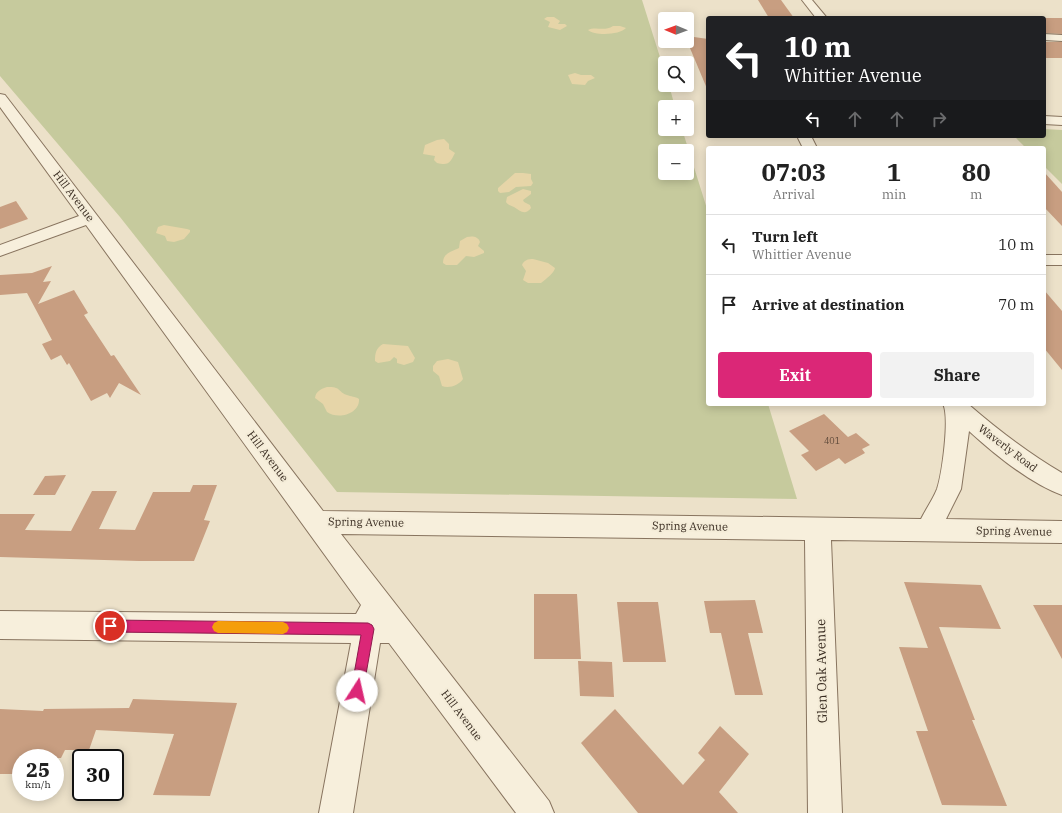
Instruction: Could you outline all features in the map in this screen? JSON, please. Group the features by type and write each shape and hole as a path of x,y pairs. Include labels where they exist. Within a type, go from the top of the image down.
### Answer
{"street":[{"path":"807,0 820,16"},
{"path":"1046,37 1062,38"},
{"name":"Hill Avenue","path":"0,98 8,120 90,218 318,522 373,598 382,629 537,813"},
{"path":"1046,120 1062,121"},
{"path":"0,251 90,218"},
{"path":"1046,260 1062,260"},
{"name":"Waverly Road","path":"928,530 949,489 958,432 955,406"},
{"name":"Waverly Road","path":"956,406 994,440 1032,467 1062,485"},
{"name":"Spring Avenue","path":"318,522 1062,532"},
{"name":"Glen Oak Avenue","path":"818,529 824,813"},
{"path":"0,625 382,629 336,813"}],"green space":[{"path":"0,0 642,0 660,56 658,56 658,92 671,92 673,100 658,100 658,136 684,136 687,144 658,144 658,180 694,180 694,167 706,206 706,406 769,406 797,499 337,492 120,217 0,76"},
{"path":"1046,129 1062,130 1062,184 1046,168 1046,146 1024,146 1016,138 1046,138"}],"sand":[{"path":"547,17 554,17 560,21 558,24 565,24 567,26 560,30 548,27 550,22 544,19"},
{"path":"613,26 626,28 619,32 607,34 591,32 588,30 606,29"},
{"path":"575,73 581,75 591,75 595,78 588,81 585,85 572,84 568,75"},
{"path":"444,139 449,144 449,149 455,153 447,164 437,163 434,160 435,156 423,154 425,145"},
{"path":"515,173 531,174 533,183 531,186 516,187 509,192 500,193 498,188"},
{"path":"523,189 531,191 531,194 523,200 530,205 531,208 527,212 520,211 506,202 507,197"},
{"path":"164,225 187,229 190,230 190,232 184,239 174,242 167,241 165,236 156,233 158,227"},
{"path":"467,237 478,239 480,242 478,246 484,251 484,253 474,257 466,256 457,265 446,265 443,263 444,257 450,252 459,248 460,241"},
{"path":"533,259 548,263 555,268 541,283 528,283 523,280 526,271 522,265 526,260"},
{"path":"383,344 408,346 415,358 413,362 404,365 397,363 397,359 394,357 390,361 378,363 375,361 377,349"},
{"path":"448,359 458,362 463,379 456,385 445,387 442,386 439,376 433,371 433,366 437,361"},
{"path":"327,387 335,387 348,396 359,399 356,408 348,414 342,415 327,412 323,404 315,398 318,392"}],"building":[{"path":"758,0 781,0 793,16 768,16"},
{"path":"1046,18 1062,18 1062,34 1046,33"},
{"path":"694,37 706,39 706,86 694,56 690,48 694,48"},
{"path":"1046,42 1062,42 1062,58 1046,58"},
{"path":"1046,174 1062,192 1062,226 1046,209"},
{"path":"16,201 28,219 0,229 0,207"},
{"path":"52,266 43,282 51,281 38,304 74,290 88,313 84,315 111,356 114,355 141,395 119,383 110,398 107,393 91,401 69,363 67,365 61,355 51,360 42,344 52,340 27,293 0,295 0,275 32,273"},
{"path":"1046,292 1062,311 1062,370 1046,350"},
{"path":"824,414 848,437 856,433 870,445 862,449 865,453 845,464 839,458 816,471 801,455 809,451 789,431"},
{"path":"66,475 55,495 33,495 45,476"},
{"path":"193,485 217,485 204,520 210,521 194,561 0,557 0,514 35,514 25,530 71,531 92,491 117,491 99,529 135,530 153,492 190,492"},
{"path":"904,582 981,585 1001,629 939,627 975,720 972,720 1007,806 942,805 916,731 928,731 899,647 928,648"},
{"path":"534,594 577,594 581,659 534,659"},
{"path":"755,600 763,633 748,633 763,695 735,695 721,633 710,633 704,601"},
{"path":"617,602 658,602 666,662 623,662"},
{"path":"1033,605 1062,605 1062,659"},
{"path":"578,661 612,662 614,697 580,696"},
{"path":"133,699 237,703 210,796 153,795 174,734 96,730 89,749 72,749 65,750 64,752 64,749 12,749 12,774 0,774 0,709 43,711 44,709 129,708"},
{"path":"615,709 683,785 705,760 698,753 720,726 749,754 719,792 738,813 638,813 581,743"}],"slow traffic":[{"path":"218,627 283,628"}],"route":[{"path":"110,626 368,629 357,691"}]}
